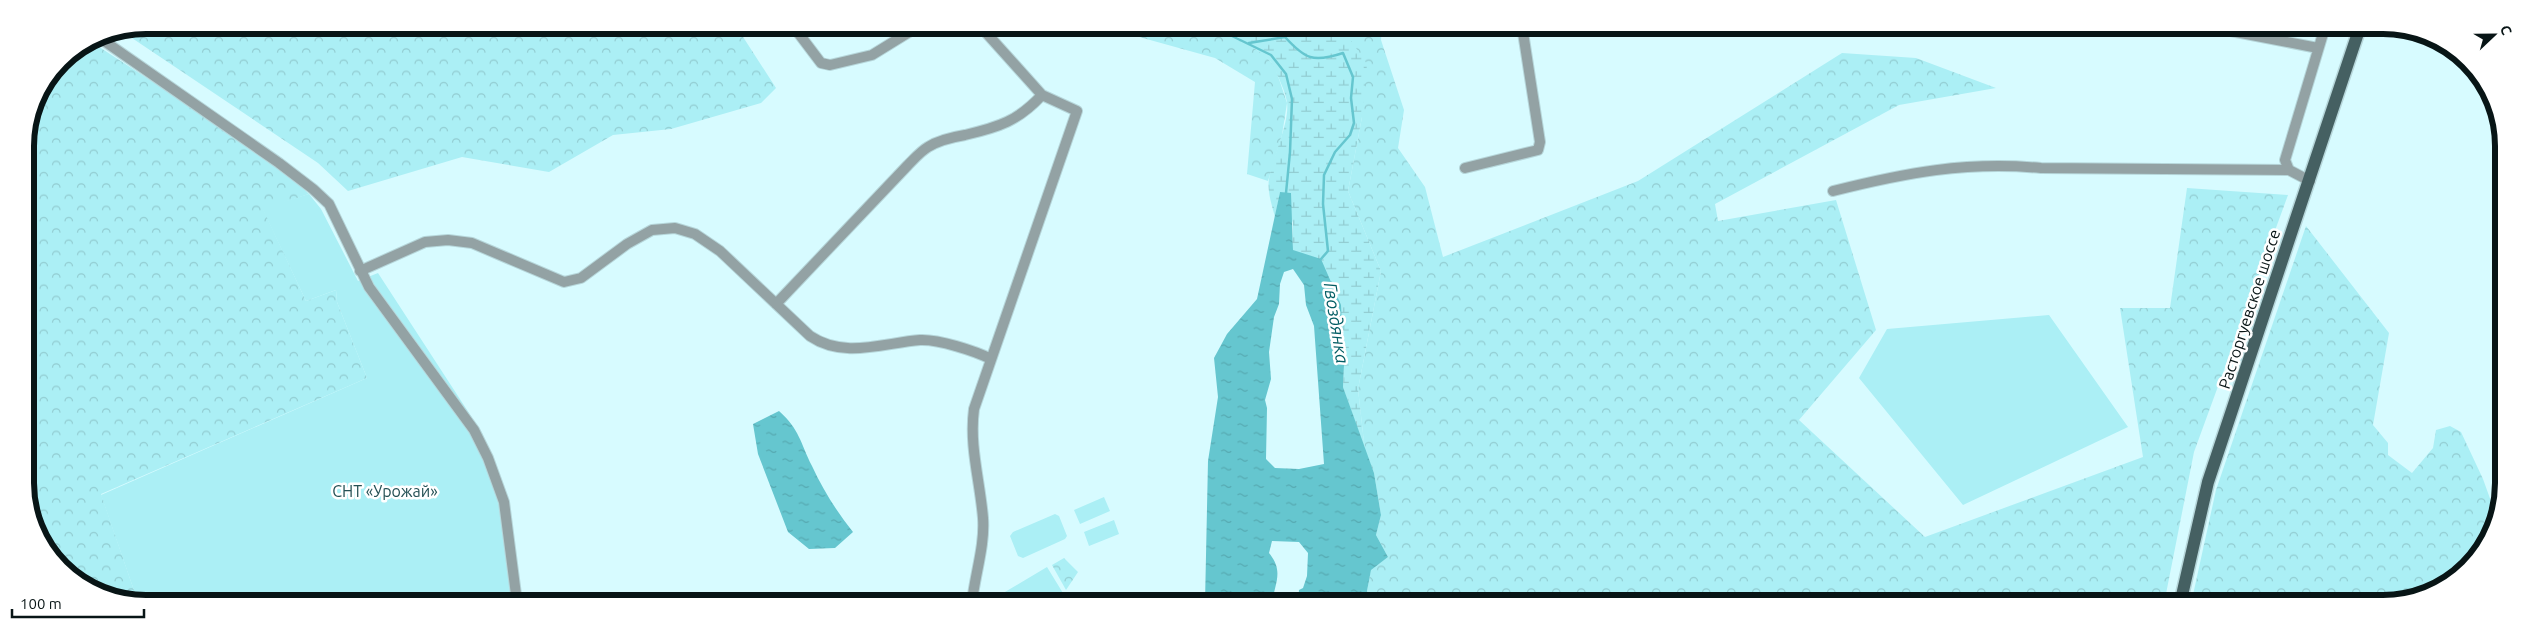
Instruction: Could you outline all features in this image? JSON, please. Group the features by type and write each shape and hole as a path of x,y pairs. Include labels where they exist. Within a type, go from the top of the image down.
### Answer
{"main road":[{"name":"Расторгуевское шоссе","path":"2182,595 2208,482 2358,34"}],"street":[{"path":"800,34 821,63 830,65 872,55 906,34"},
{"path":"973,595 983,540 983,519 972,423 974,409 1077,111 1042,95 987,34"},
{"path":"1465,168 1538,150 1540,142 1523,34"},
{"path":"2246,34 2318,48"},
{"path":"2289,170 2286,160 2323,34"},
{"path":"105,41 313,189 331,207 369,288 474,430 488,458 504,502 516,595"},
{"path":"776,304 908,165 928,147 948,139 998,127 1014,120 1030,109 1042,95"},
{"path":"1833,191 1896,175 1935,168 2007,165 2041,168 2289,170 2310,181"},
{"path":"360,271 424,242 448,240 472,243 564,282 581,278 627,244 652,230 675,228 695,234 720,251 810,336 824,345 880,347 922,340 981,354 991,359"}],"green space":[{"path":"146,34 741,34 776,88 761,103 671,129 613,135 549,172 462,157 348,191 318,163 128,36"},
{"path":"1128,34 1233,34 1265,55 1275,67 1287,103 1282,135 1268,181 1247,174 1255,82 1215,58"},
{"path":"1234,34 1346,34 1367,64 1362,117 1348,191 1381,271 1358,389 1365,451 1343,387 1342,339 1293,251 1293,223 1280,192 1275,217 1270,198 1269,179 1286,120 1287,102 1285,94 1271,62 1259,51"},
{"path":"1344,34 1381,34 1381,40 1404,110 1398,148 1425,187 1443,257 1638,181 1842,53 1916,58 1996,88 1899,105 1715,204 1718,221 1836,200 1876,330 1799,420 1925,537 2143,457 2120,308 2170,308 2187,188 2288,195 2194,452 2166,595 1368,595 1367,591 1371,569 1388,557 1376,535 1381,515 1374,473 1365,451 1358,389 1381,271 1348,191 1362,117"},
{"path":"97,45 270,158 309,194 263,209 306,301 336,290 337,302 367,378 101,494 135,594 124,593 96,584 67,562 57,551 42,526 35,498 35,131 42,103 57,78 72,62"},
{"name":"СНТ «Урожай»","path":"309,194 321,209 358,281 378,273 482,433 509,502 521,595 135,594 101,495 367,378 337,302 336,290 306,301 262,208"},
{"path":"2306,226 2389,333 2373,425 2388,443 2388,455 2412,473 2433,448 2436,430 2450,426 2461,432 2483,479 2493,506 2487,526 2472,551 2457,567 2426,587 2412,591 2390,595 2193,595 2216,490"},
{"path":"2049,315 2128,427 1963,505 1859,378 1887,329"},
{"path":"1104,497 1110,511 1080,524 1074,510"},
{"path":"1055,514 1059,516 1067,536 1065,539 1023,558 1018,556 1010,536 1013,532"},
{"path":"1114,520 1119,534 1089,546 1084,532"},
{"path":"1064,558 1078,572 1066,590 1052,565"},
{"path":"1047,567 1064,595 1000,595"}],"water":[{"path":"1280,192 1291,193 1293,250 1321,259 1341,305 1344,365 1343,387 1374,473 1381,515 1376,535 1388,557 1371,570 1367,591 1368,595 1299,595 1299,590 1303,588 1307,576 1308,553 1299,542 1272,541 1269,553 1274,559 1277,571 1274,595 1205,595 1208,461 1218,397 1214,358 1227,334 1257,299","holes":["1293,269 1304,285 1306,305 1314,326 1324,464 1299,469 1275,468 1266,459 1267,408 1265,400 1271,379 1269,352 1274,317 1279,304 1280,284 1284,272"]},
{"path":"779,411 796,430 816,475 836,509 853,532 835,548 809,549 788,532 758,454 753,424"}],"waterway":[{"name":"Гвоздянка","path":"1231,34 1271,55 1286,74 1292,99 1286,193"},
{"path":"1249,43 1285,37 1298,50 1310,57 1324,58 1343,53 1353,77 1351,98 1354,123 1350,135 1335,152 1324,175 1323,204 1328,251 1321,259"}]}
